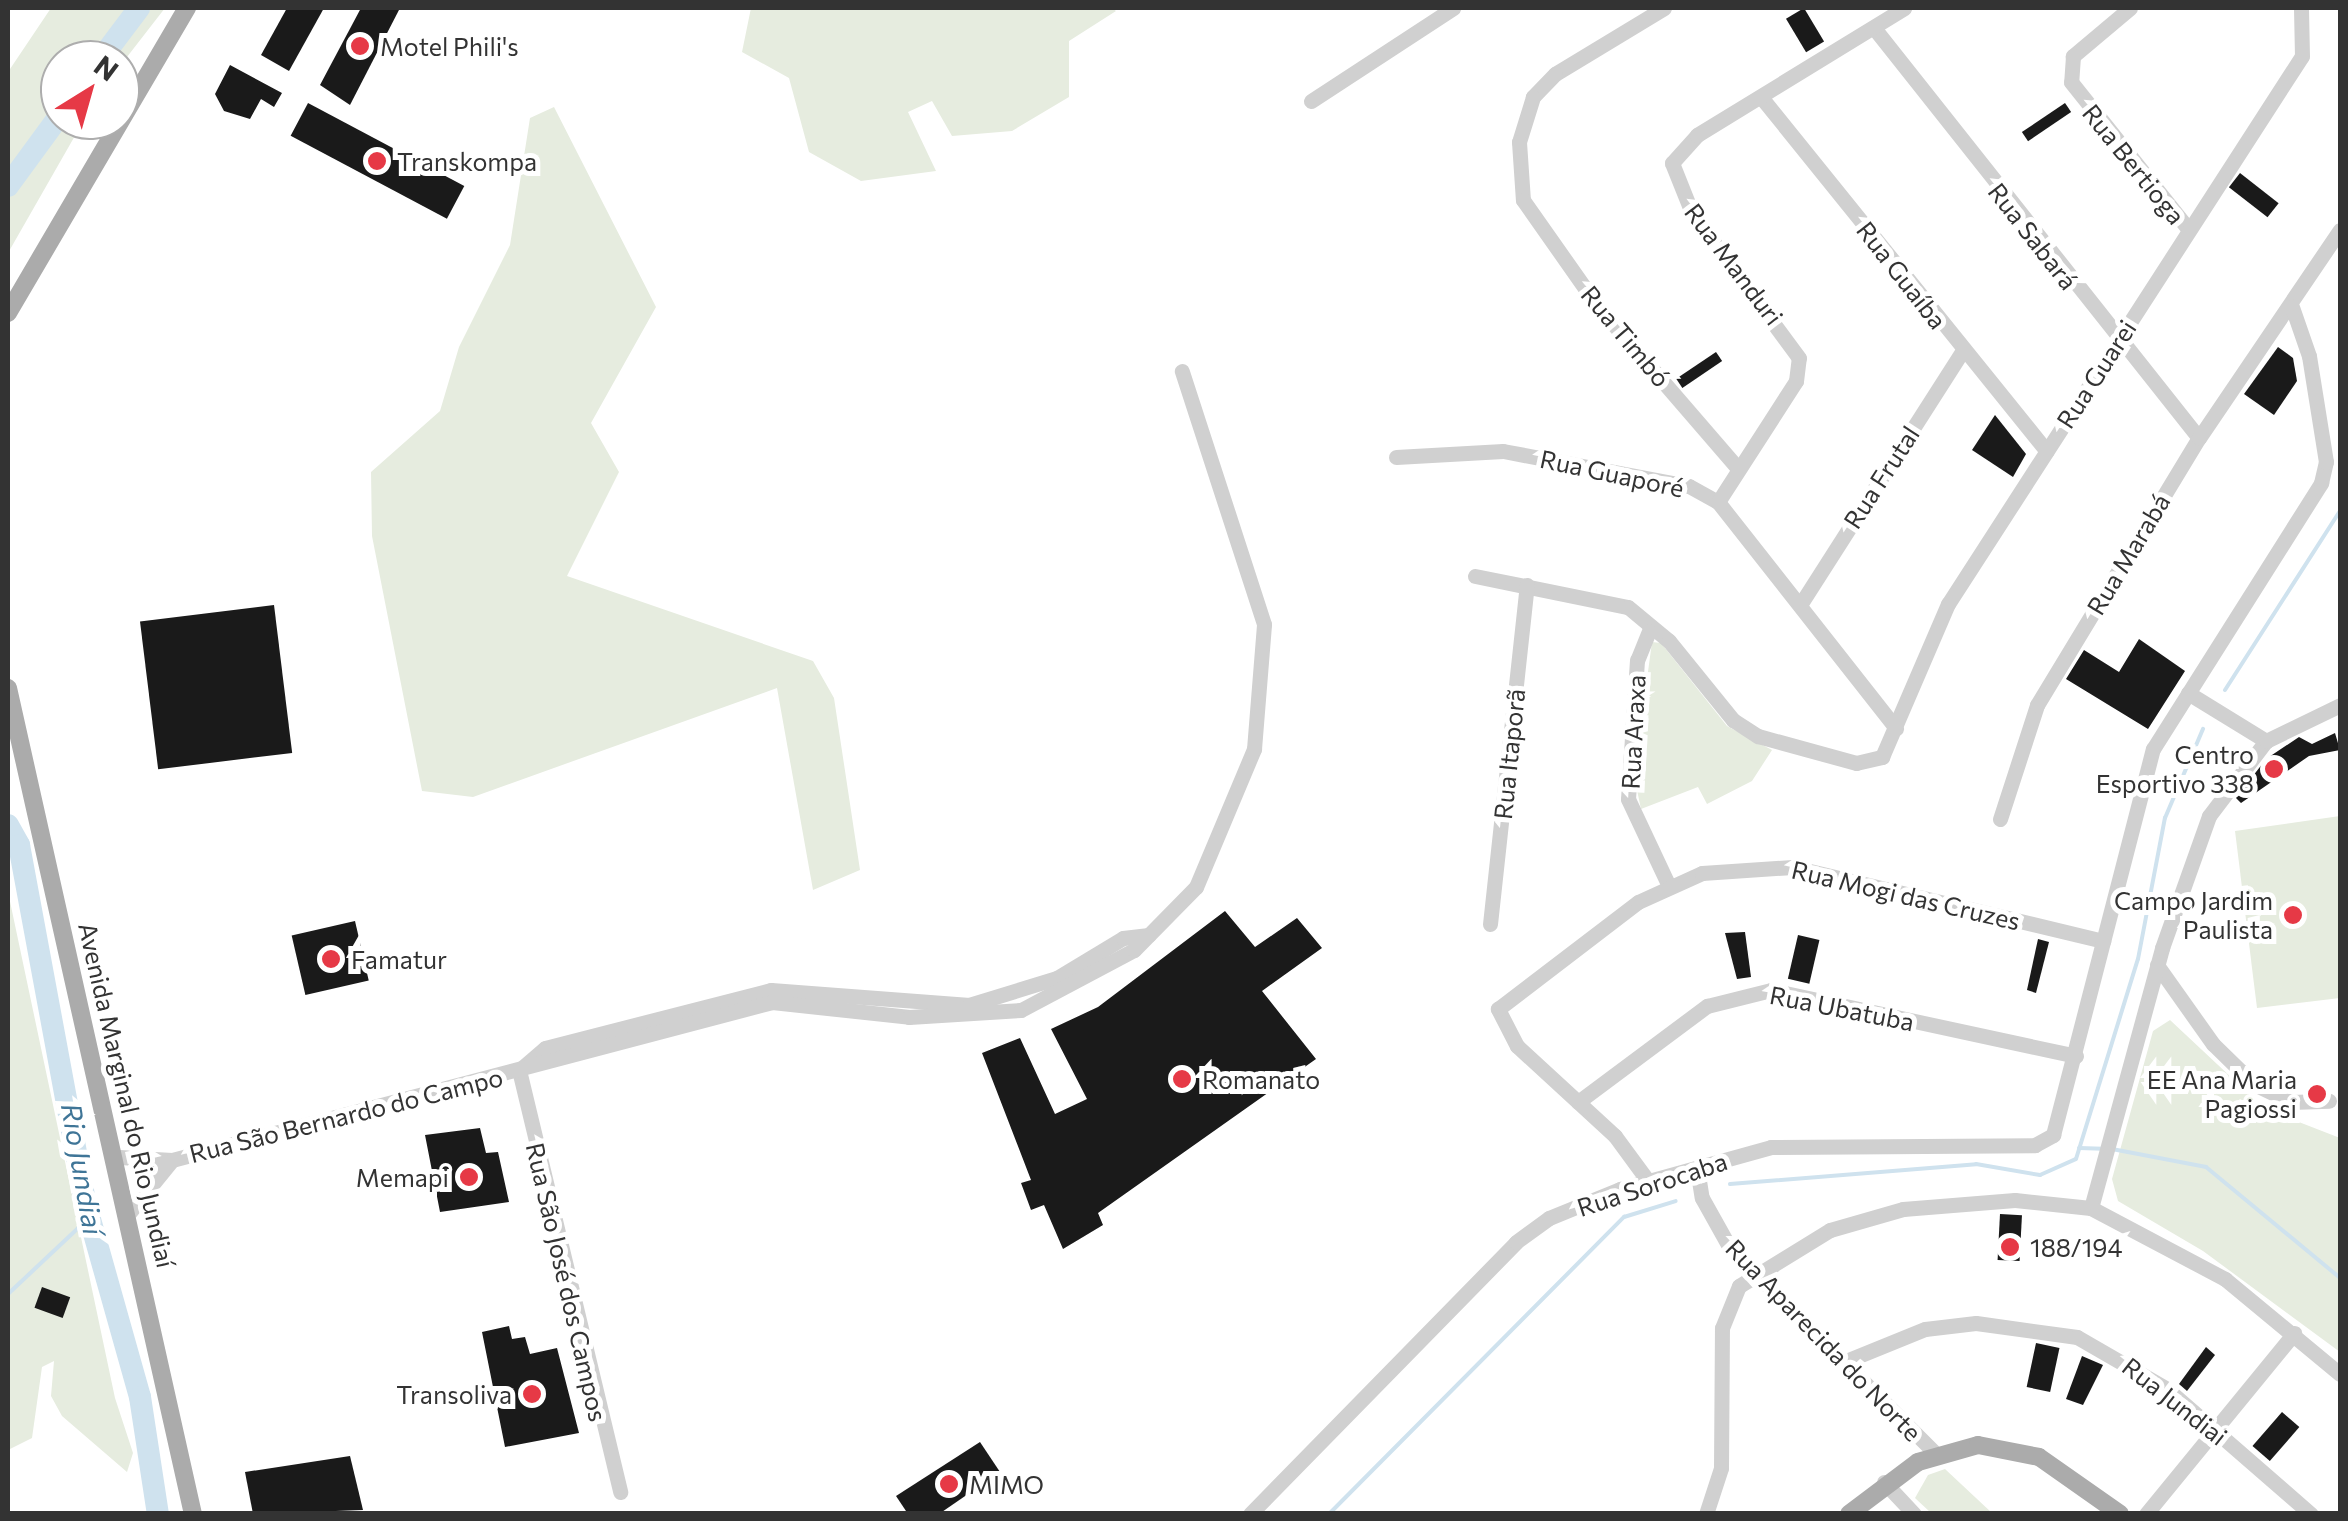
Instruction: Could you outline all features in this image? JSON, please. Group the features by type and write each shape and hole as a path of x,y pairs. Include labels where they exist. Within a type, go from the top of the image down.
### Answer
{"main road":[{"path":"8,312 187,8"},
{"name":"Avenida Marginal do Rio Jundiaí","path":"8,688 119,1157 194,1514"},
{"path":"1849,1514 1884,1482 1936,1454 1978,1446 2040,1457 2120,1514"}],"street":[{"path":"1311,102 1453,8"},
{"name":"Rua Timbó","path":"1664,8 1555,74 1533,97 1519,142 1523,200 1596,304 1736,466"},
{"name":"Rua Manduri","path":"1718,502 1736,466 1796,381 1799,358 1692,213 1672,163 1697,135 1904,8"},
{"name":"Rua Bertioga","path":"2130,8 2073,56 2071,82 2189,230"},
{"name":"Rua Guarei","path":"1649,632 1669,641 1734,720 1758,736 1856,763 1889,747 1948,604 2302,56 2301,8"},
{"name":"Rua Sabará","path":"1874,28 2116,343 2199,438"},
{"name":"Rua Guaíba","path":"1761,96 2046,450"},
{"name":"Rua Marabá","path":"2000,819 2037,705 2199,438 2292,307 2340,230"},
{"path":"2076,1056 2145,770 2188,693 2333,464 2292,307"},
{"name":"Rua Frutal","path":"1800,604 1962,350"},
{"name":"Rua São Bernardo do Campo","path":"119,1157 172,1160 772,1002 909,1017 1021,1010 1099,975 1149,935 1196,887 1222,840 1254,749 1264,624 1182,371"},
{"name":"Rua Guaporé","path":"1396,458 1503,451 1644,475 1718,502 1896,728"},
{"path":"1475,576 1609,600 1628,607 1649,632"},
{"name":"Rua Itaporã","path":"1490,924 1527,584"},
{"name":"Rua Araxa","path":"1649,632 1637,660 1628,799 1670,886"},
{"path":"2188,693 2266,741"},
{"path":"2091,1208 2158,965 2209,816 2266,741 2340,705"},
{"name":"Rua Mogi das Cruzes","path":"1578,1102 1501,1024 1505,999 1670,886 1702,873 1793,867 2102,941"},
{"path":"2158,965 2213,1044 2254,1084 2291,1102 2328,1101"},
{"name":"Rua Ubatuba","path":"1578,1102 1707,1006 1771,990 2076,1056"},
{"name":"Rua Sorocaba","path":"1250,1514 1531,1229 1648,1181 1771,1146 2035,1145 2052,1136 2076,1056"},
{"name":"Rua São José dos Campos","path":"519,1070 620,1492"},
{"path":"1578,1102 1648,1181"},
{"name":"Rua São Bernardo do Campo","path":"129,1213 172,1160"},
{"name":"Rua Aparecida do Norte","path":"1698,1168 1714,1222 1752,1273 1846,1361 1936,1454"},
{"path":"1706,1514 1722,1468 1722,1328 1728,1303 1752,1273 1830,1230 1903,1209 2015,1200 2091,1208 2172,1245 2294,1333 2340,1360"},
{"name":"Rua Jundiai","path":"1846,1361 1925,1329 2022,1326 2120,1356 2311,1514"},
{"path":"2294,1333 2340,1374"},
{"path":"2146,1514 2294,1333"},
{"path":"1884,1482 1914,1514"}],"shaded area":[{"path":"51,8 165,8 140,40 40,40 40,140 73,140 8,253 8,72"},
{"path":"751,8 1116,11 1069,41 1069,97 1012,131 952,136 932,101 908,112 936,171 861,181 809,152 789,78 742,52"},
{"path":"554,107 656,307 591,423 619,472 567,576 813,661 834,698 860,870 813,890 777,688 473,797 422,791 372,536 371,472 440,411 459,347 510,245 530,118"},
{"path":"1652,642 1661,643 1727,726 1772,750 1752,781 1707,804 1698,787 1641,809 1634,776"},
{"name":"Campo Jardim Paulista","path":"2340,816 2340,998 2257,1008 2235,831"},
{"path":"8,892 115,1398 133,1453 127,1472 62,1416 51,1396 54,1361 42,1367 32,1438 8,1450"},
{"path":"2170,1020 2265,1109 2340,1138 2340,1352 2203,1251 2118,1201 2112,1179 2153,1031"},
{"path":"1945,1469 1992,1513 1931,1513 1915,1498 1928,1475"}],"building":[{"name":"Motel Phili's","path":"287,8 324,8 289,71 261,55"},
{"name":"Motel Phili's","path":"361,8 400,8 350,105 320,85"},
{"path":"1804,8 1824,41 1806,52 1786,19"},
{"path":"230,65 282,93 274,107 261,99 250,119 224,111 215,94"},
{"name":"Transkompa","path":"308,103 464,186 447,219 291,136"},
{"path":"2065,103 2071,112 2028,141 2022,132"},
{"path":"2240,173 2279,203 2268,217 2229,187"},
{"path":"2278,347 2293,358 2297,381 2274,415 2244,394"},
{"path":"1716,352 1722,361 1682,388 1676,379"},
{"path":"1995,415 2026,454 2013,477 1972,450"},
{"path":"274,605 292,753 158,769 140,621"},
{"path":"2139,639 2185,671 2148,729 2066,679 2084,650 2119,672"},
{"name":"Centro Esportivo 338","path":"2335,733 2340,750 2309,756 2241,803 2236,798 2266,759 2299,737 2312,744"},
{"name":"Romanato","path":"1225,911 1255,947 1297,918 1322,948 1262,991 1316,1059 1098,1213 1103,1225 1063,1249 1044,1205 1031,1210 1021,1183 1031,1180 982,1053 1020,1038 1055,1114 1087,1099 1051,1029 1098,1007"},
{"name":"Famatur","path":"355,921 369,980 305,995 292,936"},
{"path":"1745,932 1751,977 1737,979 1725,933"},
{"path":"1798,935 1819,940 1809,984 1788,979"},
{"path":"2038,939 2049,942 2036,993 2027,990"},
{"name":"Memapi","path":"480,1128 486,1153 498,1152 509,1202 440,1212 425,1135"},
{"name":"188/194","path":"2000,1214 2022,1215 2020,1261 1998,1260"},
{"path":"42,1287 70,1297 63,1318 34,1308"},
{"name":"Transoliva","path":"509,1326 512,1339 525,1337 530,1354 557,1348 579,1433 505,1447 482,1332"},
{"path":"2036,1343 2059,1348 2050,1392 2027,1387"},
{"path":"2206,1347 2215,1355 2187,1391 2179,1384"},
{"path":"2082,1356 2103,1365 2083,1405 2066,1399"},
{"path":"2282,1412 2299,1427 2270,1461 2252,1446"},
{"name":"MIMO","path":"980,1442 1000,1472 939,1514 908,1514 896,1496"},
{"path":"350,1456 363,1510 253,1514 245,1472"}],"waterway":[{"name":"Rio Jundiaí","path":"115,40 139,8"},
{"name":"Rio Jundiaí","path":"8,186 42,140"},
{"path":"2225,690 2340,511"},
{"path":"1730,1184 1976,1164 2040,1175 2076,1159 2138,959 2165,818 2203,729"},
{"name":"Rio Jundiaí","path":"8,825 19,845 86,1205 140,1397 158,1514"},
{"path":"2079,1148 2103,1149"},
{"path":"2112,1149 2206,1167 2340,1278"},
{"path":"1329,1514 1624,1217 1676,1201"},
{"path":"8,1294 90,1217"}],"place":[{"name":"Motel Phili's","path":"360,46"},
{"name":"Transkompa","path":"377,161"},
{"name":"Centro Esportivo 338","path":"2274,769"},
{"name":"Campo Jardim Paulista","path":"2293,915"},
{"name":"Famatur","path":"331,959"},
{"name":"Romanato","path":"1182,1079"},
{"name":"EE Ana Maria Pagiossi","path":"2317,1094"},
{"name":"Memapi","path":"469,1177"},
{"name":"188/194","path":"2010,1247"},
{"name":"Transoliva","path":"532,1394"},
{"name":"MIMO","path":"949,1484"}]}
